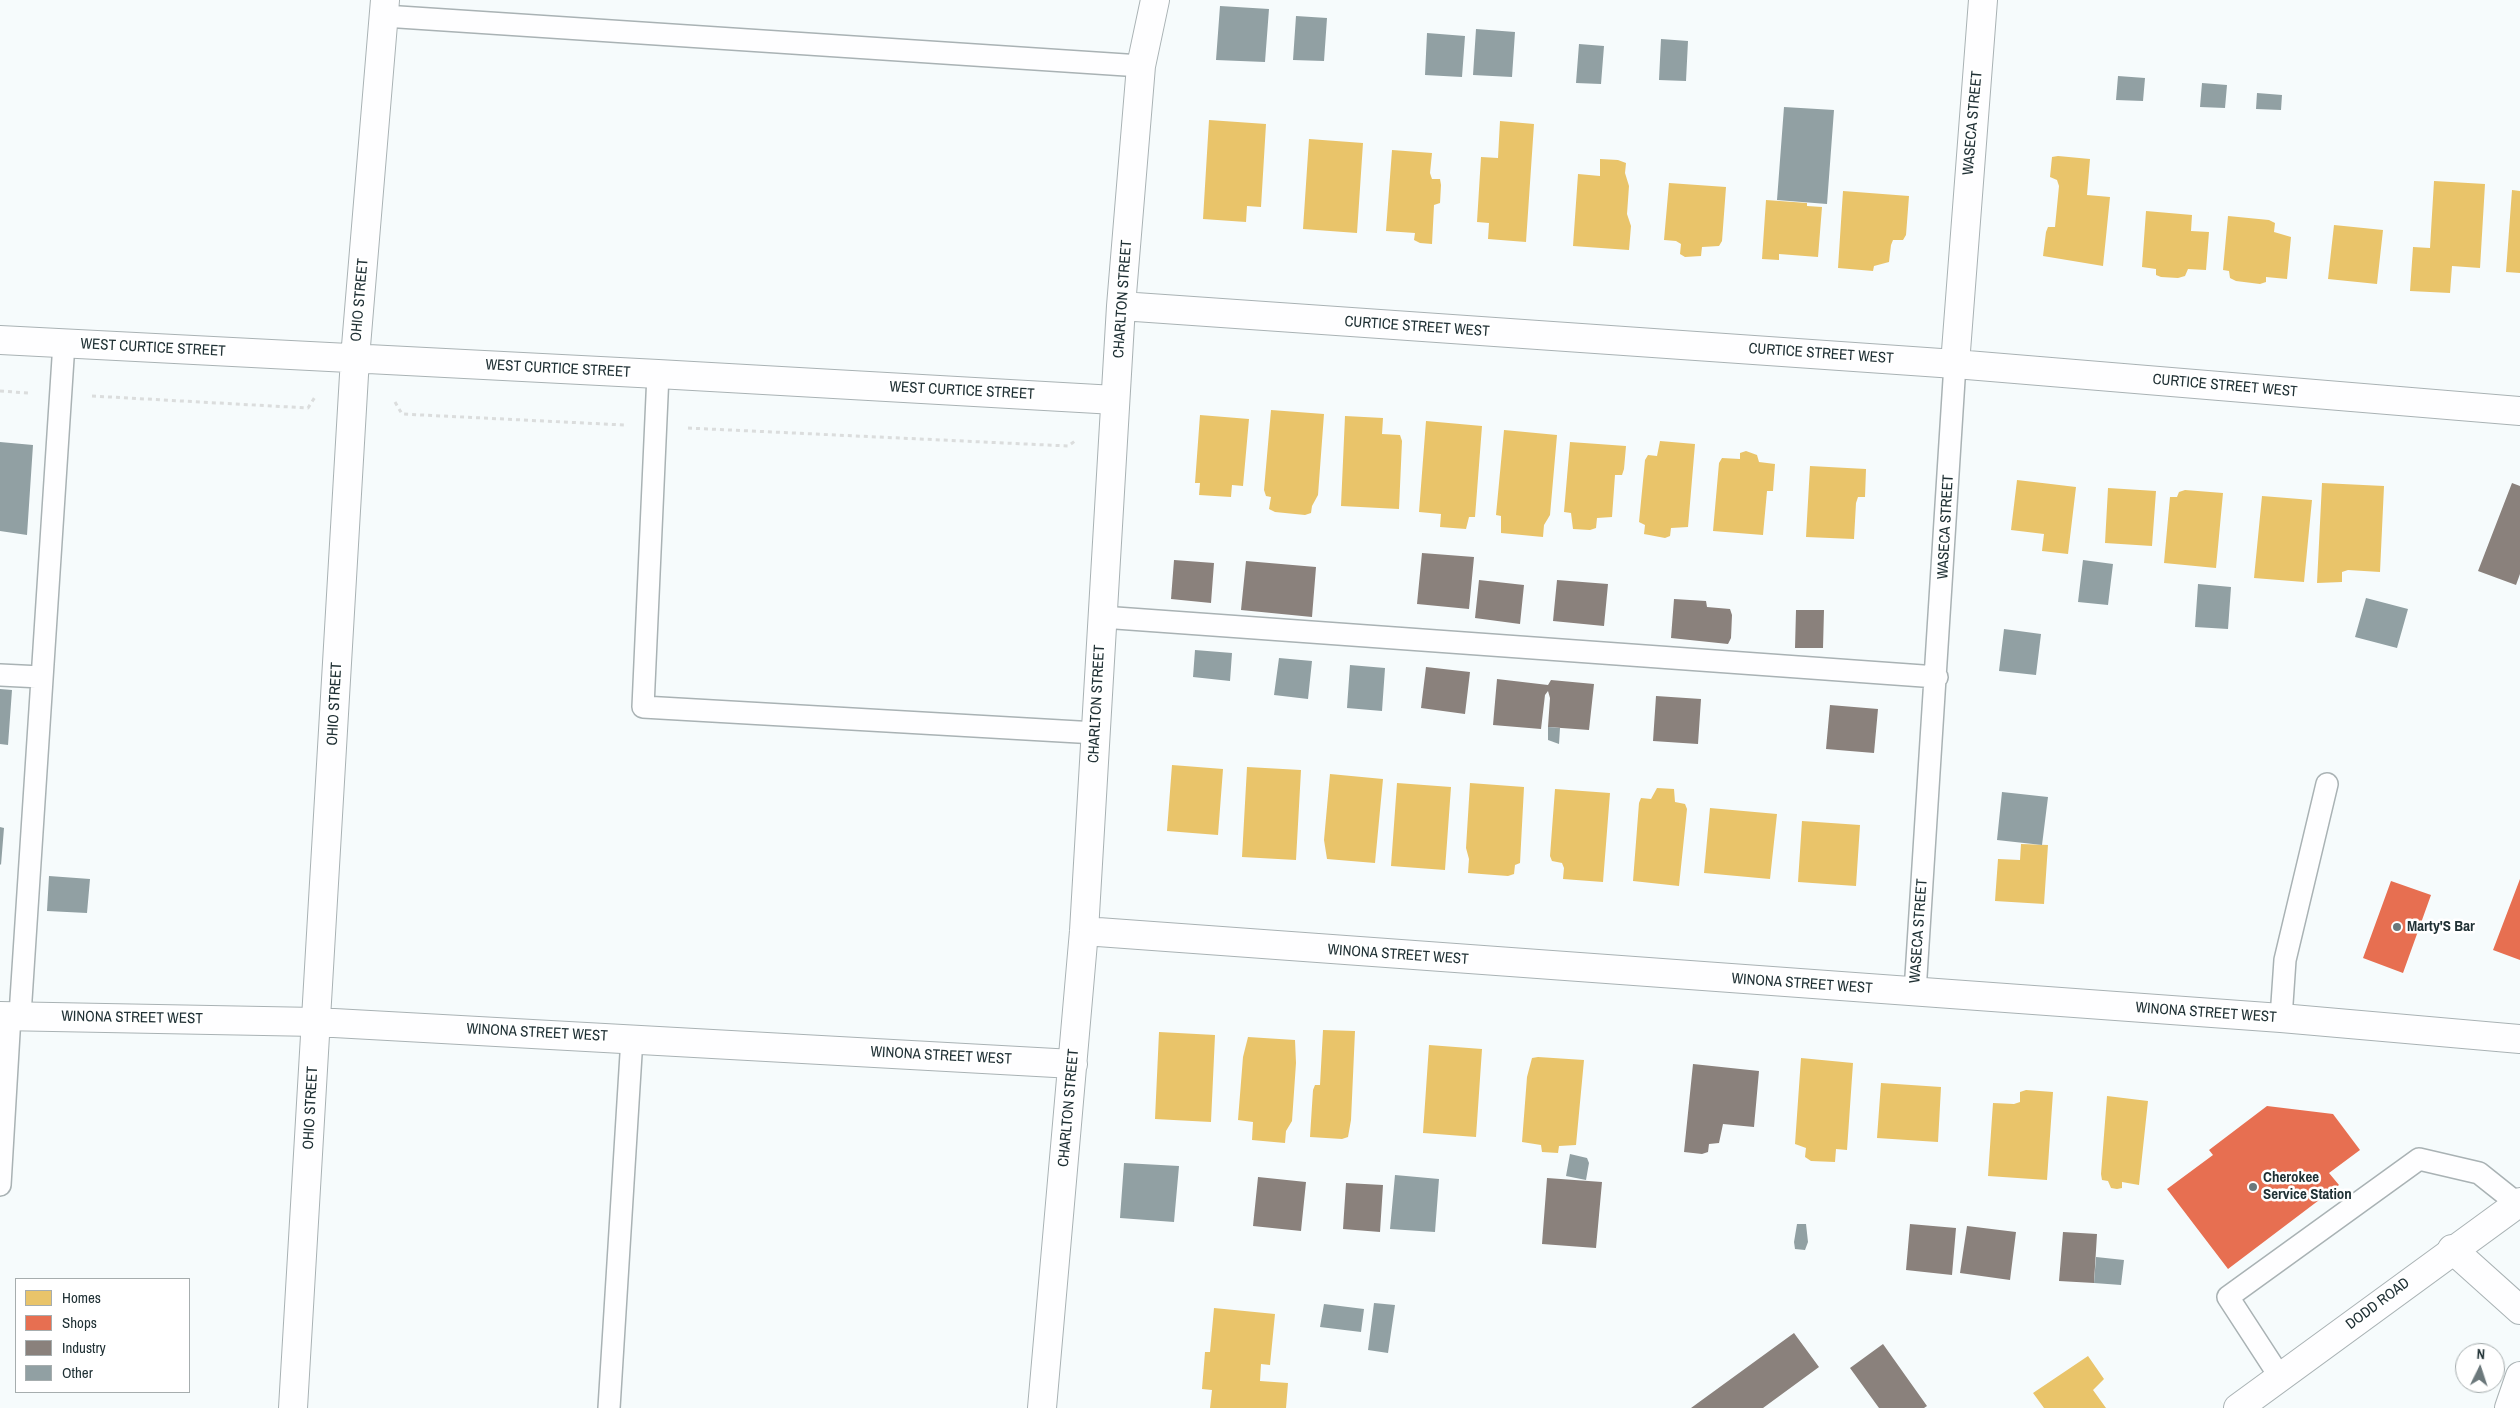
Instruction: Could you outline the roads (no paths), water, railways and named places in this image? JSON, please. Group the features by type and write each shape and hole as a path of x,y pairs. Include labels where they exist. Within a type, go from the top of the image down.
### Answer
{"street":[{"name":"CHARLTON STREET","path":"1042,1408 1084,931 1121,306 1142,66 1155,0"},
{"name":"WASECA STREET","path":"1956,364 1983,0"},
{"name":"OHIO STREET","path":"293,1408 356,358 385,8"},
{"name":"CURTICE STREET WEST","path":"1121,306 1956,364 2520,411"},
{"name":"WEST CURTICE STREET","path":"0,340 1115,400"},
{"name":"WINONA STREET WEST","path":"1084,931 2282,1018 2520,1039"},
{"name":"WINONA STREET WEST","path":"10,1016 316,1022 632,1038 1073,1064"},
{"name":"DODD ROAD","path":"2238,1408 2452,1249 2519,1203"},
{"path":"2452,1249 2520,1310"},
{"path":"2509,1408 2520,1376"}],"lane":[{"path":"385,8 1142,66"},
{"path":"0,1185 10,1016 41,677 64,343"},
{"name":"WASECA STREET","path":"1915,992 1956,364"},
{"path":"658,374 643,706 1096,733"},
{"path":"1102,617 1937,676"},
{"path":"0,675 41,677"},
{"path":"2282,1018 2285,960 2327,784"},
{"path":"609,1408 632,1038"},
{"path":"2280,1377 2228,1297 2236,1291 2419,1159 2479,1173 2519,1203"}],"place":[{"name":"Marty'S Bar","path":"2397,927"},
{"name":"Cherokee Service Station","path":"2253,1187"}]}
